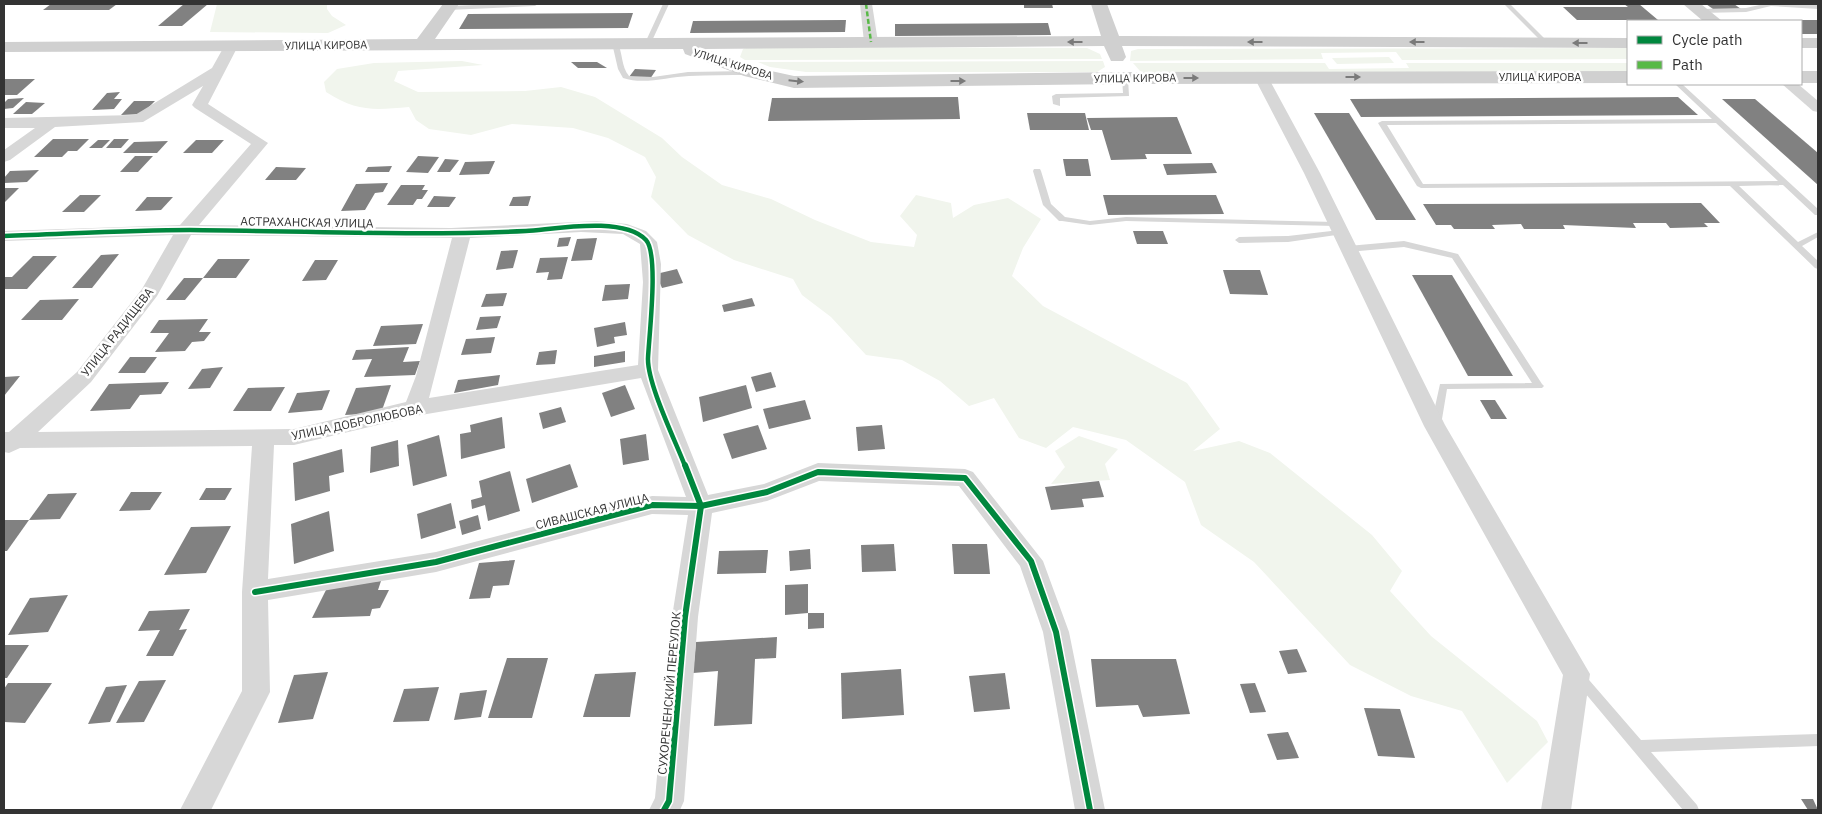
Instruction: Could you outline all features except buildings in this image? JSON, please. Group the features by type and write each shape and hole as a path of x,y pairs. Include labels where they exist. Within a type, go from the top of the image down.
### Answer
{"main road":[{"path":"1099,4 1127,92"},
{"path":"423,44 449,6"},
{"name":"УЛИЦА КИРОВА","path":"4,47 1111,41 1627,43"},
{"name":"УЛИЦА КИРОВА","path":"648,43 698,52 758,73 794,82 981,81 1127,92 1261,78 1627,77"},
{"path":"1802,43 1818,43"},
{"path":"1802,77 1818,77"}],"street":[{"path":"866,4 871,42"},
{"name":"УЛИЦА РАДИЩЕВА","path":"7,444 84,377 150,292 185,230 260,143 200,105 232,46"},
{"path":"4,123 138,119 219,70"},
{"path":"1261,78 1312,173 1436,426 1577,674 1556,810"},
{"path":"1790,85 1818,108"},
{"path":"4,156 51,123"},
{"name":"АСТРАХАНСКАЯ УЛИЦА","path":"4,236 185,230 462,234 610,226"},
{"name":"СУХОРЕЧЕНСКИЙ ПЕРЕУЛОК","path":"610,226 638,232 650,243 653,260 647,348 648,370 701,506 686,618 669,801 664,810"},
{"path":"415,408 426,376 462,234"},
{"name":"УЛИЦА ДОБРОЛЮБОВА","path":"7,444 294,437 415,408 648,370"},
{"path":"195,810 256,692 255,592 263,438"},
{"name":"СИВАШСКАЯ УЛИЦА","path":"255,592 436,562 652,505 701,506 767,492 818,472 965,478 1030,561 1056,632 1090,810"}],"lane":[{"path":"449,6 535,4"},
{"path":"648,43 666,4"},
{"path":"1507,4 1546,42"},
{"path":"1701,12 1746,10 1768,5 1818,6"},
{"path":"615,43 620,54 621,71 628,78 653,79 688,74 758,73"},
{"path":"1679,85 1818,213"},
{"path":"1057,104 1056,96 1103,99 1127,92"},
{"path":"1718,120 1382,123 1421,186 1785,183"},
{"path":"1037,171 1047,205 1062,218 1090,223 1126,220 1341,235 1404,244 1455,256 1538,386 1443,386 1436,426"},
{"path":"1732,183 1818,266"},
{"path":"1797,246 1818,234"},
{"path":"1239,240 1341,235"},
{"path":"1577,674 1692,810"},
{"path":"1636,746 1818,740"}],"shaded area":[{"path":"217,4 327,4 327,9 332,16 346,25 328,33 210,32"},
{"path":"750,47 1087,48 1100,54 1102,59 745,60 740,57 743,49"},
{"path":"1627,48 1627,59 1402,60 1396,52 1321,53 1323,59 1130,61 1131,51 1138,49"},
{"path":"1389,57 1394,63 1337,64 1332,58"},
{"path":"462,61 483,65 398,71 394,81 418,92 525,91 561,87 595,97 662,138 682,157 722,185 771,199 815,220 871,242 914,247 917,235 900,216 916,195 951,203 953,218 974,205 1008,198 1041,219 1023,248 1012,276 1043,306 1187,383 1220,429 1193,451 1239,441 1270,453 1372,535 1402,571 1390,591 1431,636 1537,721 1548,742 1507,783 1462,711 1411,696 1350,665 1254,562 1201,525 1185,482 1126,440 1073,427 1046,448 1019,438 994,398 969,406 940,381 902,360 866,355 831,317 802,295 793,279 734,260 688,235 651,197 656,177 645,157 608,138 573,128 512,124 471,135 429,129 416,120 409,107 376,109 357,106 337,99 326,92 324,82 337,69 374,63"},
{"path":"1103,61 1105,67 1097,72 806,72 770,67 758,62"},
{"path":"1133,63 1325,63 1329,69 1409,68 1406,63 1627,63 1627,74 1148,73 1140,71"},
{"path":"1079,436 1118,449 1105,464 1110,480 1051,484 1065,467 1055,451"}],"marked path":[{"path":"866,4 871,42"}],"cycle path":[{"path":"4,236 188,230 451,233 597,226 627,229 639,234 648,242 651,250 652,264 648,370 701,506 685,617 669,801 664,810"},
{"path":"255,592 436,562 652,505 701,506 767,492 818,472 965,478 1031,561 1056,632 1090,810"}]}
